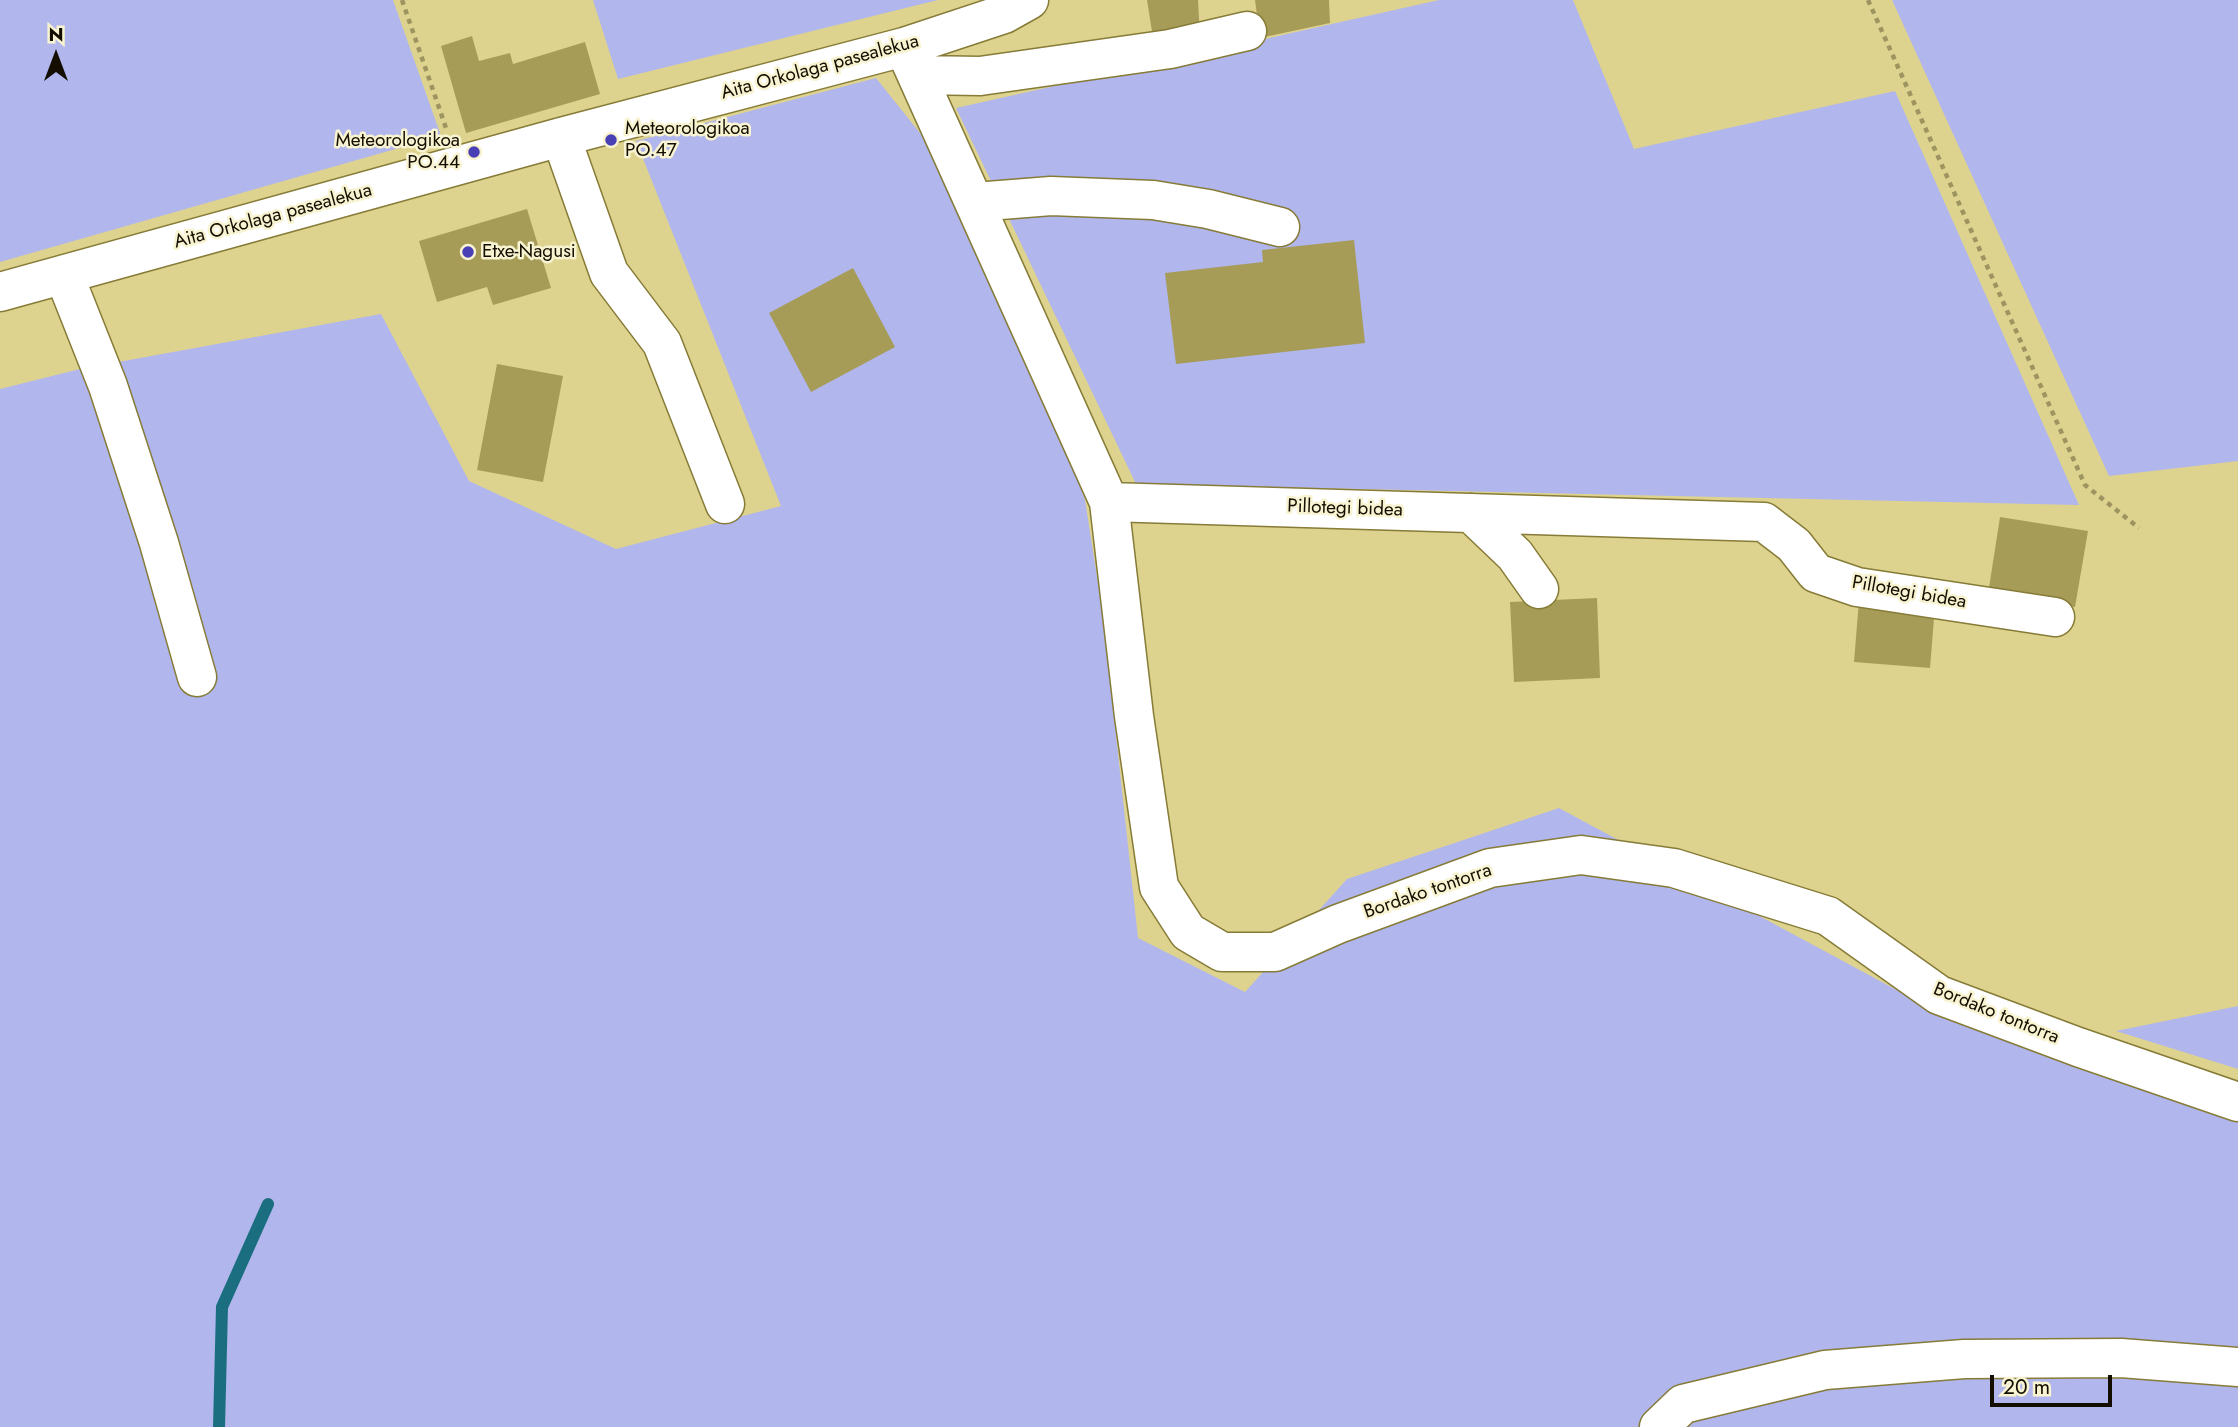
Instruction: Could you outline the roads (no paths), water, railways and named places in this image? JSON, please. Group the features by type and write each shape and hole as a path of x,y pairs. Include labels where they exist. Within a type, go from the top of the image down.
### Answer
{"street":[{"name":"Aita Orkolaga pasealekua","path":"0,292 561,137 911,61 1028,0"},
{"path":"911,61 980,76 1170,49 1247,31"},
{"path":"911,61 1109,502"},
{"path":"561,137 608,273 663,343 725,504"},
{"path":"975,202 1051,196 1153,200 1208,209 1280,227"},
{"path":"64,275 108,386 159,543 197,677"},
{"name":"Pillotegi bidea","path":"1109,502 1764,522 1794,545 1816,573 1857,587 2055,617"},
{"name":"Bordako tontorra","path":"1109,502 1134,716 1159,887 1188,932 1222,952 1275,952 1338,924 1490,868 1581,855 1674,868 1828,916 1939,995 2078,1047 2238,1102"},
{"path":"1471,513 1515,555 1539,589"},
{"path":"1659,1427 1683,1404 1825,1370 1964,1359 2121,1358 2238,1367"}],"waterway":[{"path":"219,1427 222,1307 268,1204"}],"place":[{"name":"Meteorologikoa PO.47","path":"611,140"},
{"name":"Meteorologikoa PO.44","path":"474,152"},
{"name":"Etxe-Nagusi","path":"468,252"}]}
